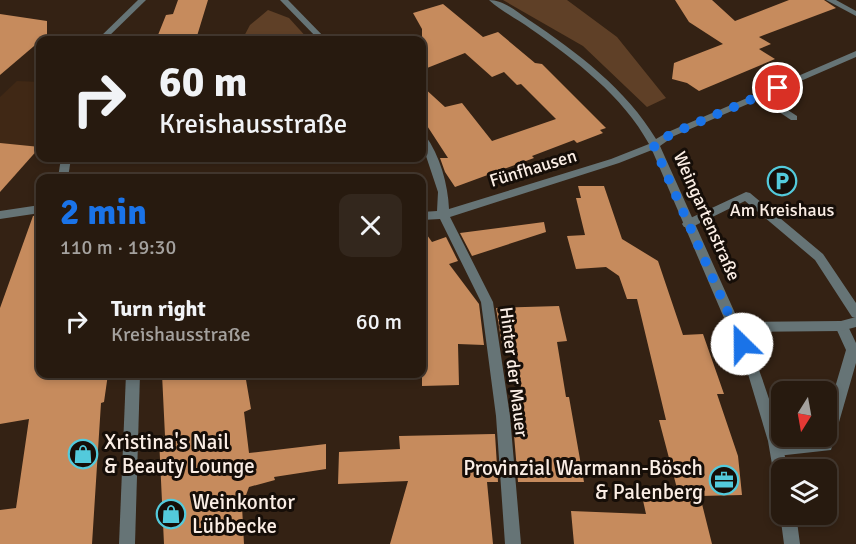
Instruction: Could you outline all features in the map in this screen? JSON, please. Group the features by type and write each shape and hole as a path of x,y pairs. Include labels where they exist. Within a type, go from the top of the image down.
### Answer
{"street":[{"path":"105,36 142,0"},
{"path":"284,0 319,36"},
{"name":"Weingartenstraße","path":"493,0 532,25 587,67 641,123 654,146 735,327 763,397 779,459"},
{"path":"830,0 856,15"},
{"name":"Fünfhausen","path":"426,216 443,215 654,146 671,134 856,54"},
{"path":"760,95 794,118"},
{"path":"426,143 443,192 443,215"},
{"path":"688,224 746,196 819,256 856,313"},
{"path":"0,215 36,210"},
{"name":"Hinter der Mauer","path":"443,215 487,302 503,416 513,544"},
{"path":"735,327 841,326 856,322"},
{"path":"777,449 826,445 853,351 841,326"},
{"path":"127,544 133,378"},
{"path":"789,525 792,544"}],"shaded area":[{"path":"503,0 567,0 617,37 666,98 647,107 583,46"},
{"path":"268,10 289,18 305,36 244,36 250,25"},
{"path":"17,81 36,82 36,153 28,153 10,174 16,175 9,182 2,181 0,184 0,97"}],"building":[{"path":"178,0 208,0 197,36 158,36 166,15 173,14"},
{"path":"675,0 712,0 735,21 789,0 824,0 836,8 759,37 771,44 759,49 775,59 699,91 687,83 672,79 674,63 723,44 689,22"},
{"path":"443,4 483,37 498,32 535,63 542,64 606,128 600,130 603,133 577,143 574,140 532,156 534,158 455,187 445,172 440,158 448,158 426,124 426,90 445,107 462,103 492,141 556,119 521,84 517,85 504,72 492,77 465,53 426,68 426,36 422,36 422,29 413,13"},
{"path":"0,14 47,21 47,35 36,36 36,44 0,75"},
{"path":"0,143 36,147 36,152 0,192"},
{"path":"578,186 604,186 622,239 658,261 683,335 703,334 724,394 717,394 738,456 742,495 700,496 712,544 574,544 571,511 646,514 642,496 679,496 659,420 666,420 637,299 627,299 619,276 606,267 576,269 567,236 585,235 576,198 581,198"},
{"path":"33,216 36,216 36,378 107,378 104,402 101,403 92,544 0,544 0,510 16,508 29,419 0,424 0,308"},
{"path":"544,222 546,232 472,256 460,233"},
{"path":"426,234 432,242 446,237 458,261 449,264 479,304 484,345 458,344 459,385 422,386 422,378 426,378 426,344 428,344"},
{"path":"559,306 567,341 557,342 584,482 518,482 514,435 526,435 516,345 502,345 496,308"},
{"path":"162,378 246,378 251,409 244,412 249,453 326,444 326,469 274,477 275,480 249,487 242,506 244,544 164,544 159,438 165,436"},
{"path":"495,434 498,482 487,482 493,544 390,544 408,481 338,484 339,452 400,449 399,436"}],"place":[{"name":"Am Kreishaus","path":"782,181"},
{"name":"Xristina's Nail & Beauty Lounge","path":"83,454"},
{"name":"Provinzial Warmann-Bösch & Palenberg","path":"724,480"},
{"name":"Weinkontor Lübbecke","path":"171,514"}],"route":[{"path":"742,344 654,146 671,134 778,88"}]}
